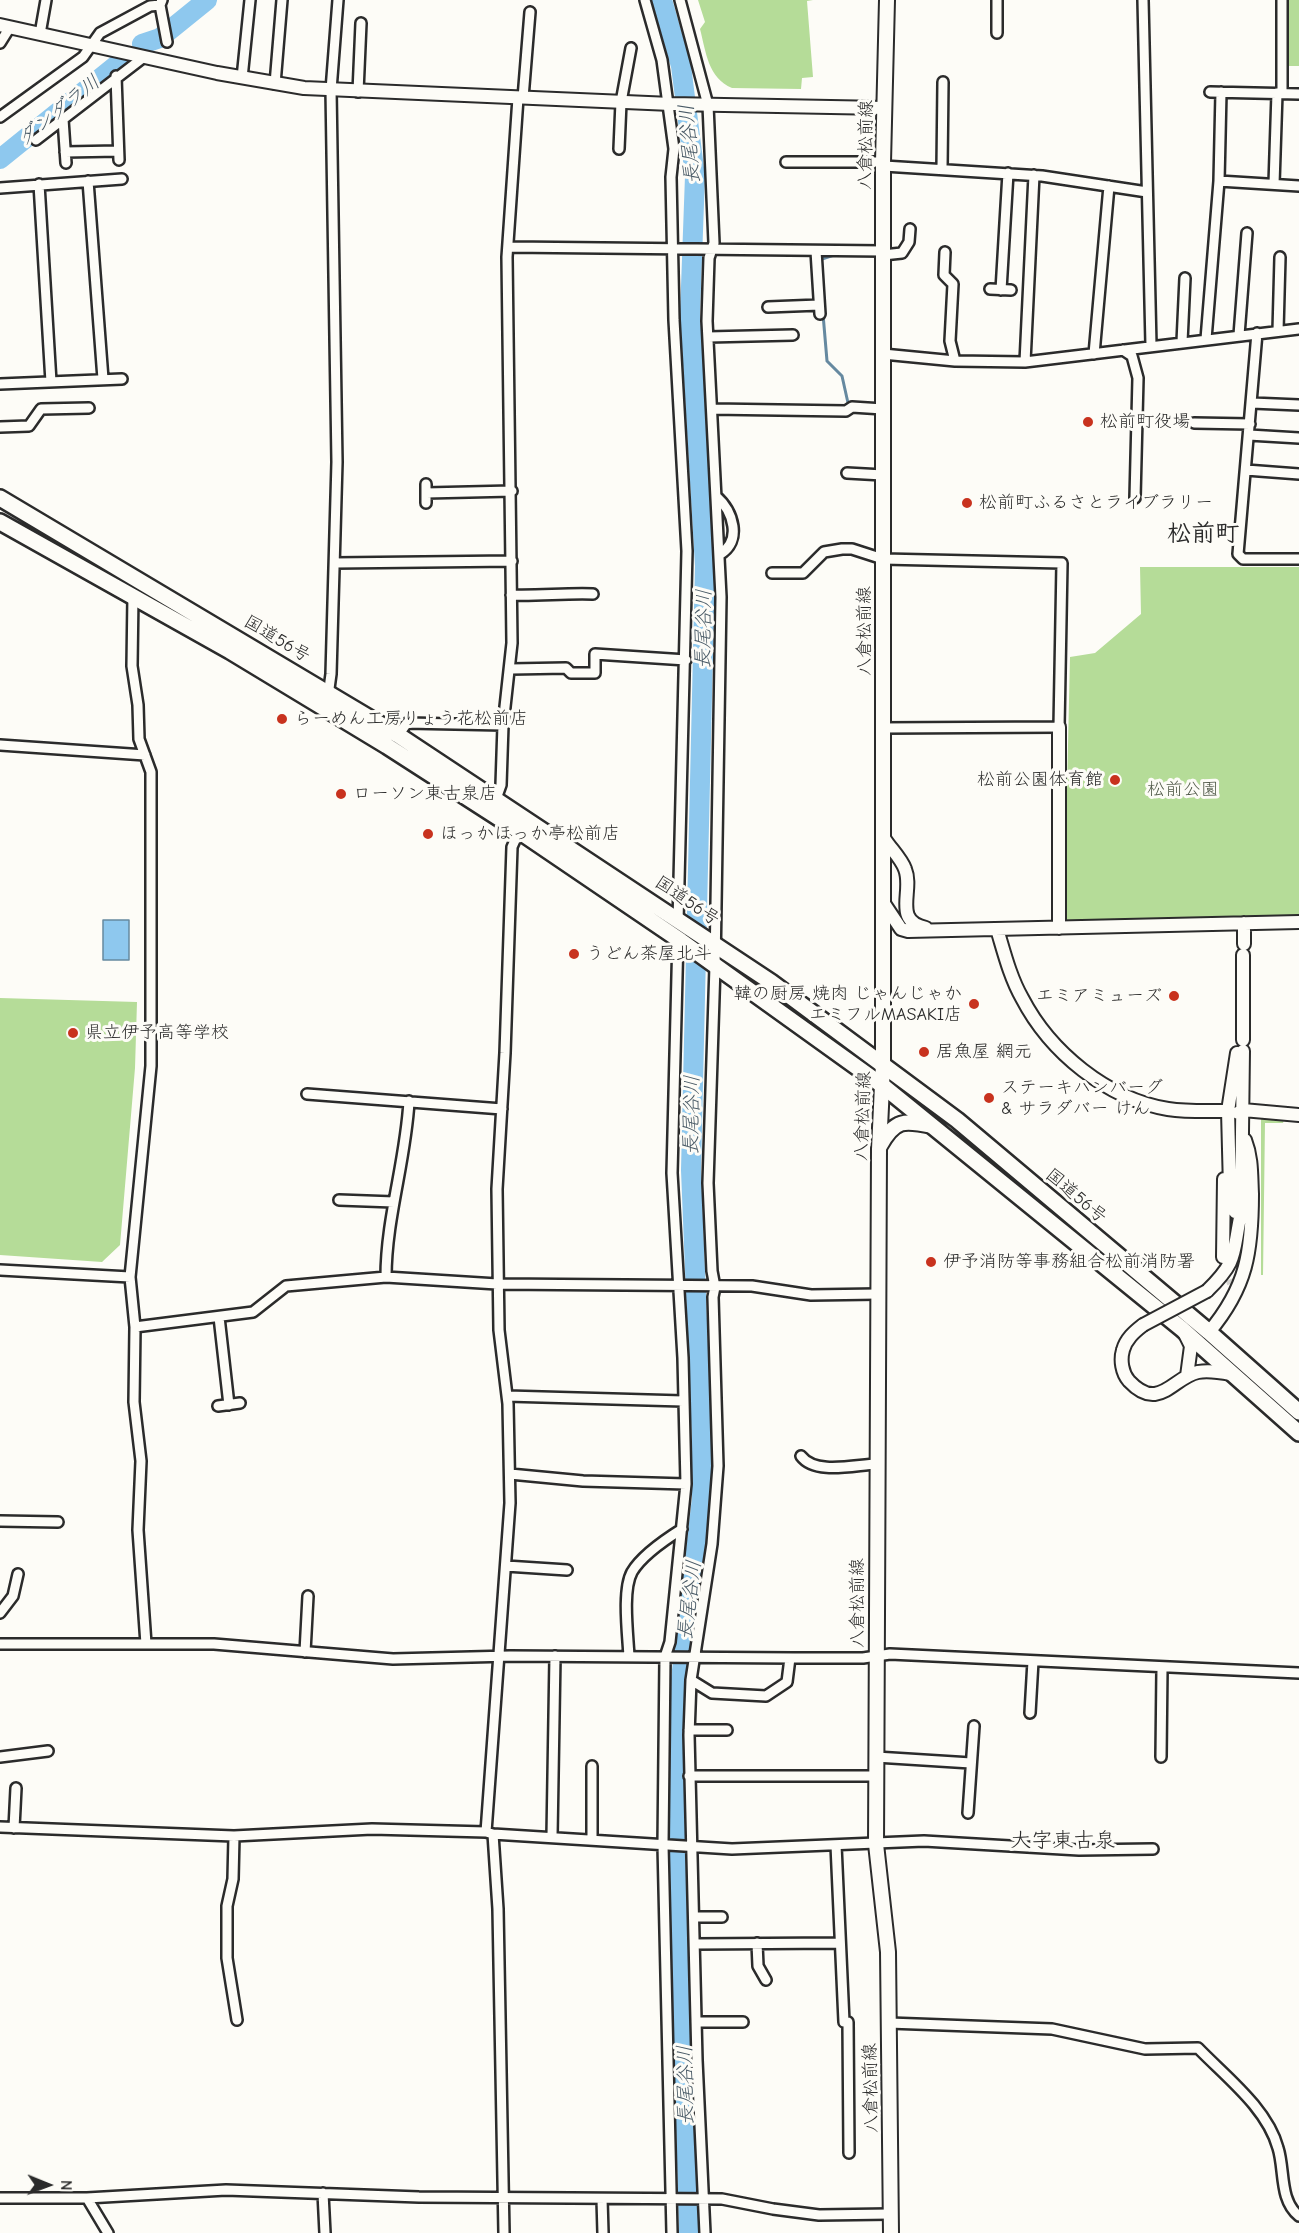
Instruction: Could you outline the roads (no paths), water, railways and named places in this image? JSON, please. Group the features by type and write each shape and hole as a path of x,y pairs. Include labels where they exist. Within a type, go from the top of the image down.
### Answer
{"highway":[{"name":"国道56号","path":"0,498 329,693 496,799 523,825 713,965 883,1086 1182,1329 1299,1432"},
{"name":"国道56号","path":"0,522 133,595 523,825 713,942 957,1120 1209,1332 1299,1412"}],"main road":[{"name":"八倉松前線","path":"887,0 883,164 883,1086 879,1149 876,1464 876,1844 888,1952 891,2233"},
{"path":"879,1149 888,1133 898,1124 912,1122 932,1126"}],"street":[{"path":"40,34 46,0"},
{"path":"242,78 250,0"},
{"path":"275,84 282,0"},
{"path":"324,708 329,693 337,462 331,90 338,0"},
{"path":"645,0 663,60 674,149 671,177 678,248 674,320 687,551 672,1173 681,1287 686,1484 668,1657 665,1846 672,2233"},
{"path":"680,0 707,105 710,249 707,282 708,337 719,555 708,1182 718,1466 711,1544 691,1680 689,1730 700,2152 705,2233"},
{"path":"997,0 997,33"},
{"path":"1143,0 1151,345"},
{"path":"1274,184 1280,93 1282,0"},
{"path":"0,117 83,57 100,33 150,6 161,3 167,40"},
{"path":"496,799 501,785 503,725 511,669 512,491 509,247 530,12"},
{"path":"358,92 362,23"},
{"path":"0,43 5,26 242,78 275,84 358,92 669,104 884,108"},
{"path":"619,149 621,102 631,48"},
{"path":"36,140 116,76 144,57"},
{"path":"66,152 118,156 116,76"},
{"path":"942,168 943,82"},
{"path":"1210,92 1299,94"},
{"path":"1206,339 1219,181 1221,92"},
{"path":"63,119 66,162"},
{"path":"786,162 883,164 1034,175 1147,192"},
{"path":"990,289 1006,290 1008,173"},
{"path":"1025,362 1034,175"},
{"path":"0,188 122,179"},
{"path":"88,181 102,379"},
{"path":"1219,181 1299,186"},
{"path":"39,184 51,382"},
{"path":"1094,354 1109,186"},
{"path":"509,247 902,253 909,242 910,229"},
{"path":"1239,335 1247,233"},
{"path":"768,307 819,310 816,251"},
{"path":"945,252 944,275 953,284 950,341 955,361"},
{"path":"1278,331 1280,257"},
{"path":"1182,342 1185,278"},
{"path":"883,354 955,361 1025,362 1151,345 1299,329"},
{"path":"1257,333 1239,558 1299,560"},
{"path":"708,337 793,335"},
{"path":"1123,350 1132,356 1138,378 1135,498"},
{"path":"0,384 122,379"},
{"path":"1252,403 1299,405"},
{"path":"712,409 846,411 852,407 883,409"},
{"path":"0,427 29,426 40,409 89,408"},
{"path":"1194,423 1250,424"},
{"path":"1249,435 1299,438"},
{"path":"1246,470 1299,474"},
{"path":"847,473 883,475"},
{"path":"426,503 426,488 512,491"},
{"path":"716,496 729,510 733,525 731,544 728,550 719,555"},
{"path":"772,573 803,573 824,552 842,549 852,549 883,559 1062,562 1059,928"},
{"path":"335,563 512,561"},
{"path":"135,579 132,666 140,739 151,772 151,1066 130,1277 135,1327 134,1402 141,1461 138,1530 146,1644"},
{"path":"511,595 549,597 561,592 593,594"},
{"path":"511,669 566,668 571,672 595,673 595,654 686,660"},
{"path":"398,735 407,723 503,725"},
{"path":"883,728 1059,727"},
{"path":"0,745 145,755"},
{"path":"504,2233 498,1909 489,1833 510,1474 507,1396 499,1330 497,1189 512,847 523,825"},
{"path":"884,838 907,872 906,913 910,921 915,926 930,929"},
{"path":"883,902 901,928 997,929 1299,922"},
{"path":"1231,1374 1204,1372 1187,1376 1168,1391 1158,1393 1138,1389 1127,1378 1122,1364 1123,1351 1128,1338 1143,1326 1207,1291 1230,1266 1235,1254 1241,1213 1243,1110 1240,1046 1241,923"},
{"path":"997,929 1013,980 1032,1016 1047,1036 1078,1067 1113,1089 1158,1107 1228,1111"},
{"path":"1238,1227 1230,1188 1228,1111 1240,1046"},
{"path":"307,1094 502,1109"},
{"path":"386,1277 394,1202 408,1135 409,1101"},
{"path":"1234,1201 1238,1112 1243,1110 1299,1115"},
{"path":"1223,1257 1224,1161 1228,1130"},
{"path":"1209,1332 1225,1312 1252,1242 1251,1155 1242,1133"},
{"path":"339,1200 394,1202"},
{"path":"0,1270 130,1277"},
{"path":"135,1327 253,1312 286,1286 386,1277 497,1284 752,1286 810,1295 878,1294"},
{"path":"219,1317 229,1405"},
{"path":"1182,1329 1191,1346 1187,1376"},
{"path":"507,1396 683,1401"},
{"path":"218,1406 240,1403"},
{"path":"801,1456 806,1463 817,1467 876,1464"},
{"path":"510,1474 583,1481 686,1484"},
{"path":"0,1521 58,1522"},
{"path":"629,1657 628,1599 633,1571 667,1538 682,1529"},
{"path":"506,1566 567,1570"},
{"path":"0,1613 13,1596 18,1574"},
{"path":"305,1652 308,1596"},
{"path":"0,1644 242,1645 393,1659 499,1656 790,1658 890,1654 1299,1673"},
{"path":"552,1836 555,1656"},
{"path":"691,1680 712,1694 766,1696 787,1682 790,1658"},
{"path":"1030,1713 1033,1661"},
{"path":"1161,1757 1162,1668"},
{"path":"968,1813 974,1726"},
{"path":"689,1730 727,1730"},
{"path":"0,1757 48,1751"},
{"path":"876,1757 971,1763"},
{"path":"592,1766 592,1839"},
{"path":"689,1776 876,1776"},
{"path":"14,1828 16,1788"},
{"path":"0,1827 234,1836 372,1829 552,1836 691,1847 952,1842 1079,1850 1154,1849"},
{"path":"234,1836 233,1879 227,1906 227,1958 237,2020"},
{"path":"836,1845 844,2022 848,2022 849,2153"},
{"path":"694,1917 722,1917"},
{"path":"757,1943 758,1966 766,1980"},
{"path":"695,1944 840,1943"},
{"path":"696,2022 743,2022"},
{"path":"889,2023 1052,2029 1145,2049 1198,2048 1267,2122 1279,2149 1289,2206 1299,2216"},
{"path":"0,2198 87,2198 226,2190 602,2199 702,2198 722,2199 819,2215 890,2214"},
{"path":"323,2193 325,2233"},
{"path":"87,2198 108,2233"},
{"path":"602,2199 603,2233"}],"water":[{"path":"103,920 129,920 129,960 103,960"}],"waterway":[{"name":"ダンダラ川","path":"142,44 160,38 207,0"},
{"name":"長尾谷川","path":"662,0 681,66 695,176 690,314 705,566 691,1170 702,1498 678,1705 677,1819 689,2233"},
{"name":"ダンダラ川","path":"0,159 119,63"},
{"path":"819,260 834,255"},
{"path":"823,314 827,361 842,376 848,403"}],"tunnel":[{"path":"1225,1262 1233,1283"}],"place":[{"name":"松前町役場","path":"1088,422"},
{"name":"松前町ふるさとライブラリー","path":"967,503"},
{"name":"らーめん工房りょう花松前店","path":"282,719"},
{"name":"松前公園体育館","path":"1115,780"},
{"name":"ローソン東古泉店","path":"341,794"},
{"name":"ほっかほっか亭松前店","path":"428,834"},
{"name":"うどん茶屋北斗","path":"574,954"},
{"name":"エミアミューズ","path":"1174,996"},
{"name":"韓の厨房 焼肉 じゃんじゃか エミフルMASAKI店","path":"974,1004"},
{"name":"県立伊予高等学校","path":"73,1033"},
{"name":"居魚屋 網元","path":"924,1052"},
{"name":"ステーキハンバーグ & サラダバー けん","path":"989,1098"},
{"name":"伊予消防等事務組合松前消防署","path":"931,1262"}],"district":[{"name":"松前町","path":"1203,534"},
{"name":"大字東古泉","path":"1063,1841"}],"park label":[{"name":"松前公園","path":"1183,790"}]}
